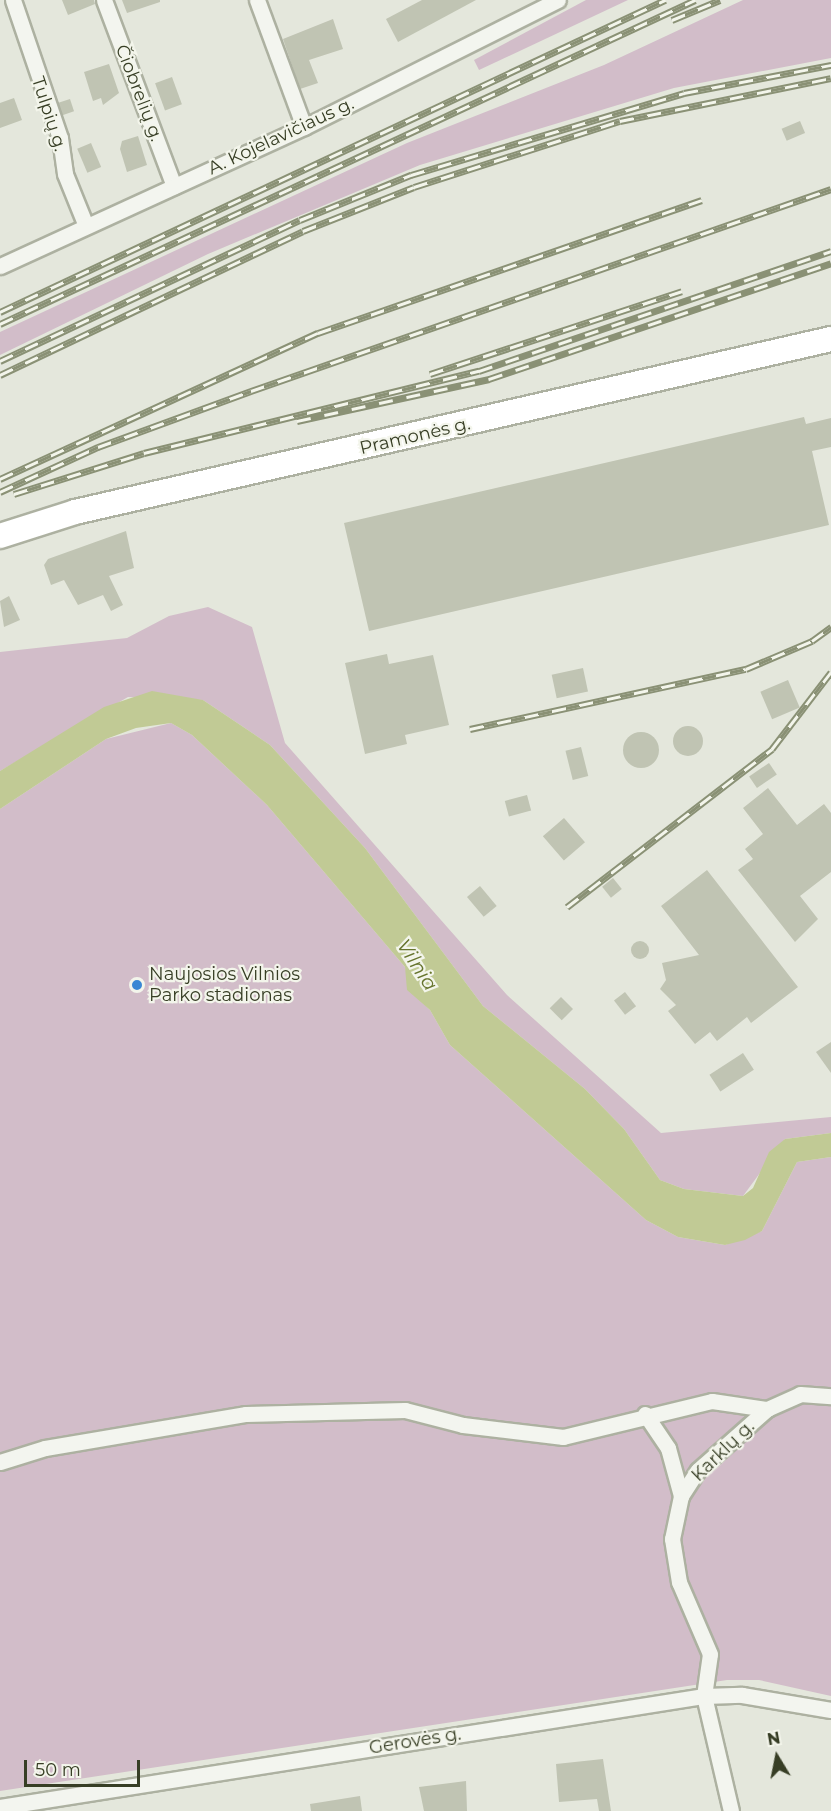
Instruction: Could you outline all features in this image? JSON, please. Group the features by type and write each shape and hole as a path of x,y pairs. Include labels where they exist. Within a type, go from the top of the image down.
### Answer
{"main road":[{"name":"Pramonės g.","path":"0,536 75,512 831,339"}],"street":[{"name":"Tulpių g.","path":"13,0 60,138 64,174 87,226"},
{"name":"Čiobrelių g.","path":"104,0 174,186"},
{"path":"257,0 304,127"},
{"name":"A. Kojelavičiaus g.","path":"0,266 304,127 558,0"},
{"name":"Karklų g.","path":"704,1696 710,1654 679,1582 672,1539 681,1496 698,1470 767,1409 800,1394 831,1396"},
{"path":"0,1462 45,1448 246,1414 405,1410 474,1427 563,1437 645,1414 712,1401 767,1409"},
{"path":"645,1414 668,1448 681,1496"},
{"name":"Gerovės g.","path":"0,1807 704,1696 742,1695 831,1710"},
{"path":"704,1696 731,1811"}],"shaded area":[{"path":"586,0 628,0 479,70 474,60"},
{"path":"743,0 831,0 831,58 674,88 420,165 208,254 0,355 0,332 407,143 604,65"},
{"path":"208,607 252,627 285,743 507,995 661,1133 831,1117 831,1133 785,1139 743,1196 684,1189 660,1180 624,1129 585,1089 483,1006 365,848 270,745 203,700 128,697 0,771 0,652 127,638 169,616"},
{"path":"171,723 192,735 267,805 405,967 412,993 430,1010 450,1045 646,1220 678,1237 725,1245 762,1231 797,1162 831,1157 831,1696 759,1680 727,1680 0,1791 0,809 106,739"}],"water":[{"name":"Vilnia","path":"152,691 203,700 270,745 365,848 483,1006 585,1089 624,1129 660,1180 684,1189 743,1196 753,1188 769,1152 785,1139 831,1133 831,1157 797,1162 762,1231 745,1240 725,1245 678,1237 646,1220 450,1045 430,1010 407,990 405,967 267,805 192,735 171,723 136,728 106,739 0,809 0,771 104,707"}],"building":[{"path":"62,0 94,0 95,4 68,15"},
{"path":"122,0 160,0 160,2 127,13"},
{"path":"422,0 476,0 398,42 386,19"},
{"path":"333,19 343,49 309,60 318,83 300,89 283,39"},
{"path":"109,64 119,93 103,105 101,98 93,101 84,72"},
{"path":"172,77 182,104 165,110 155,83"},
{"path":"14,98 22,120 0,128 0,103"},
{"path":"70,99 74,111 62,115 58,103"},
{"path":"800,121 805,133 787,141 782,129"},
{"path":"138,136 147,165 127,172 120,149 122,141"},
{"path":"91,143 101,167 87,173 77,149"},
{"path":"804,417 806,424 831,418 831,447 812,451 829,525 369,631 344,523"},
{"path":"126,531 134,568 109,576 123,605 111,611 103,595 78,605 64,580 51,585 44,565 48,559"},
{"path":"9,596 20,620 4,627 0,601"},
{"path":"387,654 389,664 433,655 449,725 405,735 407,744 365,754 345,663"},
{"path":"583,668 588,691 557,698 552,675"},
{"path":"788,680 800,708 772,719 760,692"},
{"path":"688,726 699,730 703,741 699,752 688,756 677,752 673,741 677,730"},
{"path":"641,732 654,737 659,750 654,763 641,768 628,763 623,750 628,737"},
{"path":"581,747 588,776 573,780 565,751"},
{"path":"769,763 777,775 757,788 749,776"},
{"path":"768,788 797,825 824,804 831,813 831,872 800,896 818,919 795,942 738,870 753,859 745,849 763,834 743,808"},
{"path":"527,795 531,810 509,816 505,801"},
{"path":"564,818 585,842 564,861 543,836"},
{"path":"707,870 798,987 751,1023 747,1017 717,1041 710,1032 695,1044 668,1011 676,1005 660,989 666,980 662,963 699,955 661,906"},
{"path":"613,878 622,889 611,898 602,887"},
{"path":"480,886 497,906 484,917 467,897"},
{"path":"640,941 646,944 649,950 646,956 640,959 634,956 631,950 634,944"},
{"path":"625,992 636,1006 625,1015 614,1001"},
{"path":"561,997 573,1009 562,1020 550,1008"},
{"path":"831,1042 831,1073 816,1052"},
{"path":"743,1053 754,1070 720,1092 709,1075"},
{"path":"603,1759 611,1811 599,1811 597,1799 559,1802 556,1764"},
{"path":"466,1781 467,1811 424,1811 419,1787"},
{"path":"360,1796 362,1811 311,1811 310,1804"}],"railway":[{"path":"0,312 665,0"},
{"path":"0,324 695,0"},
{"path":"672,20 720,0"},
{"path":"0,361 300,220 411,175 684,93 831,65"},
{"path":"0,375 303,231 414,187 620,121 831,78"},
{"path":"0,492 98,447 251,391 831,189"},
{"path":"0,479 318,333 702,200"},
{"path":"14,494 144,453 479,371 831,251"},
{"path":"297,421 489,379 831,263"},
{"path":"430,374 682,291"},
{"path":"470,729 746,669 812,641 831,627"},
{"path":"567,907 772,749 831,672"}],"place":[{"name":"Naujosios Vilnios Parko stadionas","path":"137,985"}]}
